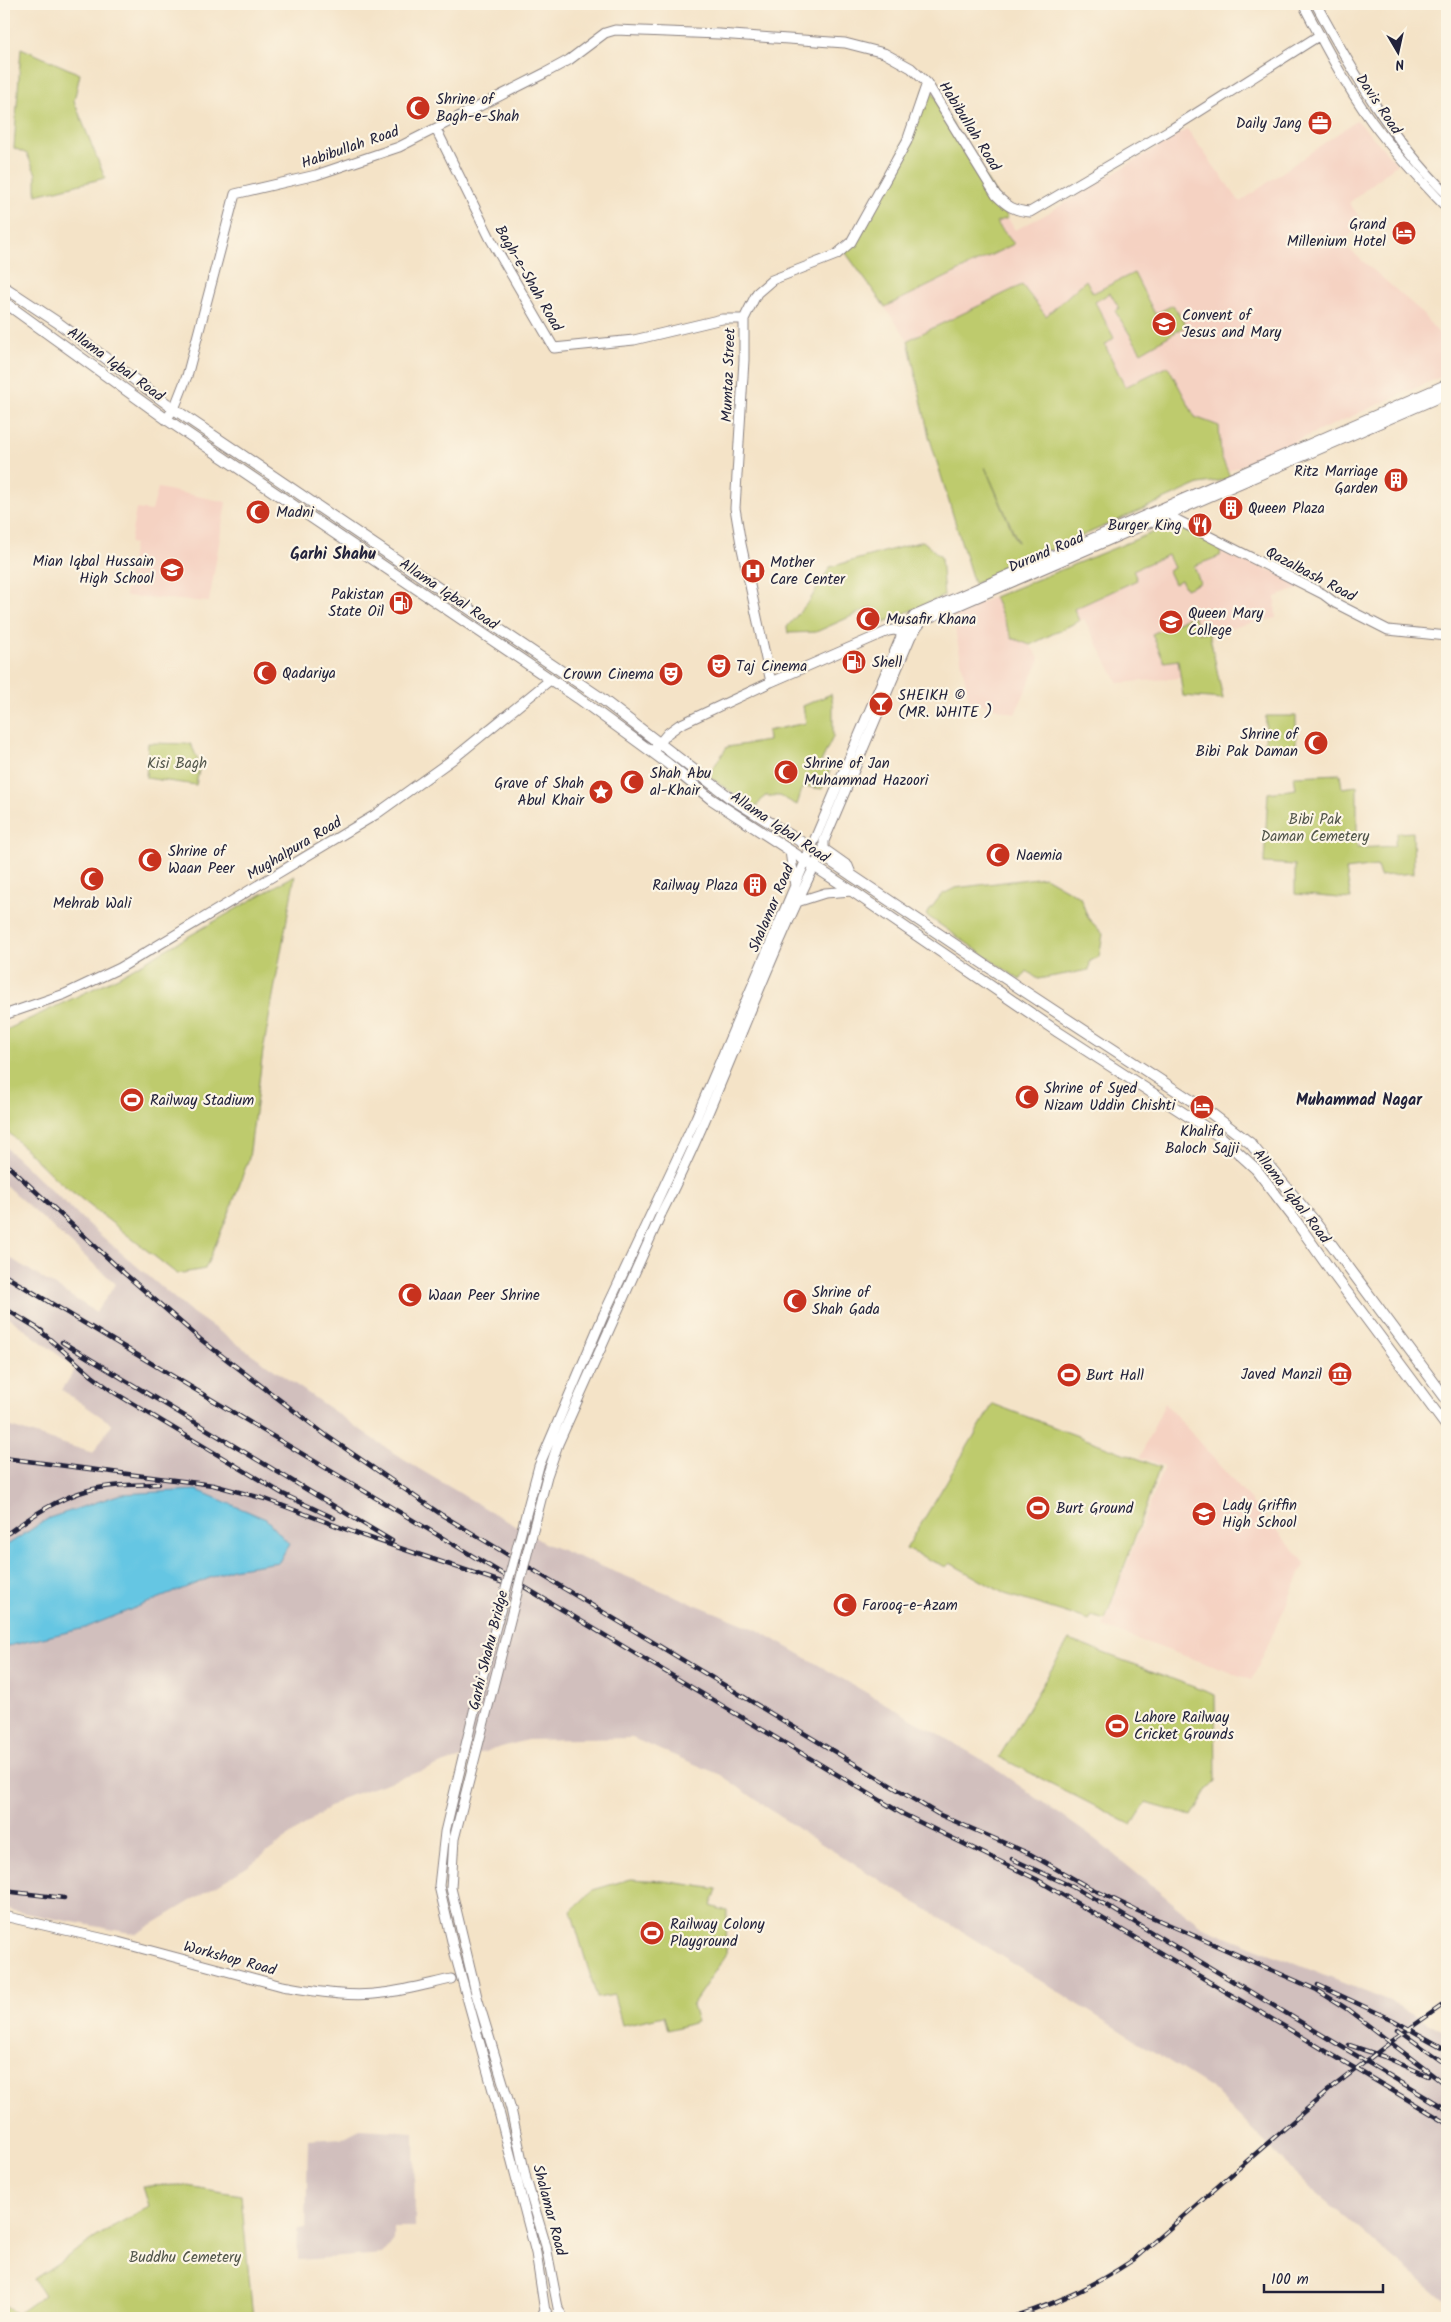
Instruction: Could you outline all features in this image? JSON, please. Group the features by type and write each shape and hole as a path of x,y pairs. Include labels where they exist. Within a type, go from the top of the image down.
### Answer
{"main road":[{"name":"Davis Road","path":"1303,4 1372,122 1410,170 1447,208"},
{"name":"Davis Road","path":"1316,4 1373,104 1404,145 1447,194"},
{"name":"Habibullah Road","path":"174,409 187,376 235,194 325,172 398,147 569,60 605,33 615,30 719,34 845,43 884,53 911,68 927,83 996,194 1007,206 1019,212 1030,212 1071,190 1320,35"},
{"name":"Mumtaz Street","path":"771,682 736,515 744,319 757,293 772,280 836,255 852,242 907,140 927,83"},
{"name":"Bagh-e-Shah Road","path":"436,129 490,238 554,348 634,340 722,319 744,319"},
{"name":"Allama Iqbal Road","path":"4,287 57,322 174,409 598,696 729,797 816,851 1212,1114 1250,1143 1312,1218 1447,1400"},
{"name":"Allama Iqbal Road","path":"4,302 166,419 578,698 652,752 711,799 852,891 1235,1149 1256,1169 1293,1217 1329,1269 1447,1427"},
{"name":"Durand Road","path":"914,616 1447,384"},
{"name":"Durand Road","path":"852,876 848,866 824,849 824,841 907,634 922,621 1447,394"},
{"path":"166,419 174,409"},
{"name":"Qazalbash Road","path":"1172,512 1175,519 1323,594 1335,603 1388,630 1447,636"},
{"path":"411,586 419,574"},
{"name":"Shalamar Road","path":"661,1214 680,1177 742,1028 800,901 810,865 914,616"},
{"path":"652,752 668,733 679,725 771,682 888,631 907,634"},
{"name":"Mughalpura Road","path":"4,1015 65,994 120,968 375,816 453,759 550,680"},
{"path":"790,851 795,886"},
{"name":"Shalamar Road","path":"604,1314 651,1210 696,1118 795,886 810,865"},
{"path":"800,901 825,892 852,891"},
{"path":"923,940 930,927"},
{"name":"Garhi Shahu Bridge","path":"511,2109 478,1996 451,1888 454,1839 547,1476 558,1444 661,1214"},
{"name":"Garhi Shahu Bridge","path":"499,2112 455,1954 439,1886 445,1832 482,1678 539,1466 604,1314"},
{"name":"Workshop Road","path":"4,1916 118,1942 282,1986 308,1990 332,1993 381,1994 451,1979"},
{"name":"Shalamar Road","path":"511,2109 526,2179 546,2246 561,2317"},
{"name":"Shalamar Road","path":"499,2112 536,2253 544,2316"}],"shaded area":[{"name":"Convent of Jesus and Mary","path":"927,83 1015,230 1043,216 1187,129 1240,202 1357,120 1397,164 1349,203 1364,222 1342,243 1417,308 1447,343 1447,374 974,584 928,429 908,340 843,249 890,175"},
{"name":"Mian Iqbal Hussain High School","path":"158,488 226,502 209,602 125,596 134,544 130,543 136,509 152,511"},
{"name":"Queen Mary College","path":"1159,530 1289,577 1307,586 1275,597 1276,618 1209,632 1223,699 1183,696 1181,678 1118,683 1084,619 1030,645 1040,659 1015,714 969,700 952,614"},
{"path":"4,1146 91,1227 187,1309 404,1460 544,1543 756,1629 983,1760 1096,1840 1201,1926 1393,2003 1447,2033 1447,2303 1309,2187 1210,2087 798,1829 721,1775 632,1738 527,1740 448,1762 340,1799 247,1867 136,1934 4,1909 4,1425 93,1453 112,1424 62,1390 76,1368 4,1314 4,1254 96,1312 116,1284 4,1184"},
{"name":"Lady Griffin High School","path":"1165,1403 1305,1563 1252,1680 1103,1627 1164,1466 1140,1457"},
{"path":"360,2129 414,2132 415,2227 394,2227 394,2240 383,2254 298,2260 297,2229 306,2228 308,2140 342,2138"}],"green space":[{"path":"21,48 80,74 74,101 105,178 36,195 36,174 27,154 14,148"},
{"path":"927,83 996,195 1008,218 996,222 1014,244 885,307 843,249 890,175"},
{"path":"1134,273 1155,314 1173,305 1186,326 1141,352 1115,311 1119,308 1110,293 1095,302 1114,338 1105,345 1125,387 1168,366 1195,417 1219,426 1221,456 1231,479 1199,484 974,584 929,436 908,340 1022,285 1046,316 1086,280 1093,293","holes":["985,467 1018,542 1017,542"]},
{"path":"1184,523 1222,543 1220,556 1194,566 1200,583 1186,589 1181,580 1174,584 1168,571 1174,568 1168,555 1133,570 1137,580 1074,609 1079,621 1030,645 1012,638 994,597 1159,530"},
{"path":"923,541 941,557 944,596 880,624 872,607 816,632 788,633 787,627 810,600 830,567"},
{"path":"1193,615 1199,633 1209,632 1223,699 1183,696 1178,660 1164,662 1152,634"},
{"path":"831,694 833,704 833,737 819,766 830,770 822,789 803,786 797,805 780,796 765,796 755,808 708,776 727,747 768,741 767,731 806,723 803,706"},
{"path":"1266,716 1296,716 1296,748 1265,747"},
{"name":"Kisi Bagh","path":"148,743 191,744 200,765 196,785 146,778"},
{"name":"Bibi Pak Daman Cemetery","path":"1340,774 1342,788 1357,786 1357,848 1394,846 1397,833 1413,832 1414,873 1380,876 1377,866 1346,870 1351,899 1295,894 1295,865 1264,863 1268,793 1296,789 1294,776"},
{"path":"295,875 263,1051 249,1158 229,1213 205,1269 177,1274 56,1179 4,1128 4,1031 118,977"},
{"path":"1045,877 1080,897 1088,918 1103,934 1099,957 1090,961 1089,970 1038,979 1027,971 1020,980 926,915 941,895 955,888"},
{"name":"Burt Ground","path":"993,1404 1160,1467 1105,1620 1092,1616 1089,1620 1005,1594 950,1563 946,1567 906,1549"},
{"name":"Lahore Railway Cricket Grounds","path":"1069,1640 1215,1695 1216,1781 1208,1789 1192,1816 1146,1803 1132,1825 999,1757"},
{"name":"Railway Colony Playground","path":"630,1879 664,1881 717,1889 711,1906 727,1911 726,1955 692,2005 697,2022 668,2030 664,2016 622,2025 614,1995 597,1998 571,1911 593,1890"},
{"name":"Buddhu Cemetery","path":"181,2185 241,2195 253,2318 4,2318 4,2306 17,2314 44,2295 34,2279 110,2228 149,2207 143,2186"}],"water":[{"path":"197,1490 266,1519 289,1544 279,1562 232,1569 85,1628 4,1647 4,1547 49,1518 121,1494"}],"railway":[{"path":"4,1162 124,1273 200,1339 327,1436 442,1515 938,1814 1030,1854 1088,1887"},
{"path":"4,1275 903,1814 1036,1879 1447,2123"},
{"path":"4,1308 42,1331"},
{"path":"37,1328 92,1376 115,1393 283,1494 334,1518"},
{"path":"62,1342 392,1541"},
{"path":"4,1458 213,1485 265,1499 361,1535 510,1585"},
{"path":"4,1536 45,1509 78,1493 106,1487 159,1484"},
{"path":"1012,1859 1073,1887 1111,1908 1447,2110"},
{"path":"1084,1885 1134,1909"},
{"path":"4,1891 64,1898"},
{"path":"1129,1907 1317,1990 1347,2009 1447,2086"},
{"path":"1318,1985 1393,2020 1447,2050"},
{"path":"1009,2318 1074,2294 1133,2260 1329,2090 1396,2038 1447,2002"},
{"path":"1398,2030 1447,2065"},
{"path":"1349,2045 1385,2057 1428,2076"}],"place":[{"name":"Shrine of Bagh-e-Shah","path":"418,108"},
{"name":"Daily Jang","path":"1320,123"},
{"name":"Grand Millenium Hotel","path":"1404,233"},
{"name":"Convent of Jesus and Mary","path":"1164,324"},
{"name":"Ritz Marriage Garden","path":"1396,480"},
{"name":"Queen Plaza","path":"1231,508"},
{"name":"Madni","path":"258,512"},
{"name":"Burger King","path":"1200,525"},
{"name":"Mian Iqbal Hussain High School","path":"172,570"},
{"name":"Mother Care Center","path":"753,571"},
{"name":"Pakistan State Oil","path":"401,603"},
{"name":"Musafir Khana","path":"868,619"},
{"name":"Queen Mary College","path":"1171,622"},
{"name":"Shell","path":"854,662"},
{"name":"Taj Cinema","path":"719,666"},
{"name":"Qadariya","path":"265,673"},
{"name":"Crown Cinema","path":"671,674"},
{"name":"SHEIKH © (MR. WHITE )","path":"881,704"},
{"name":"Shrine of Bibi Pak Daman","path":"1316,743"},
{"name":"Shrine of Jan Muhammad Hazoori","path":"786,772"},
{"name":"Shah Abu al-Khair","path":"632,782"},
{"name":"Grave of Shah Abul Khair","path":"601,792"},
{"name":"Naemia","path":"998,855"},
{"name":"Shrine of Waan Peer","path":"150,860"},
{"name":"Mehrab Wali","path":"92,879"},
{"name":"Railway Plaza","path":"755,885"},
{"name":"Shrine of Syed Nizam Uddin Chishti","path":"1027,1097"},
{"name":"Railway Stadium","path":"132,1100"},
{"name":"Khalifa Baloch Sajji","path":"1202,1107"},
{"name":"Waan Peer Shrine","path":"410,1295"},
{"name":"Shrine of Shah Gada","path":"795,1301"},
{"name":"Javed Manzil","path":"1340,1374"},
{"name":"Burt Hall","path":"1069,1375"},
{"name":"Burt Ground","path":"1038,1508"},
{"name":"Lady Griffin High School","path":"1204,1514"},
{"name":"Farooq-e-Azam","path":"845,1605"},
{"name":"Lahore Railway Cricket Grounds","path":"1117,1726"},
{"name":"Railway Colony Playground","path":"652,1933"}],"district":[{"name":"Garhi Shahu","path":"333,553"},
{"name":"Muhammad Nagar","path":"1359,1099"}]}
